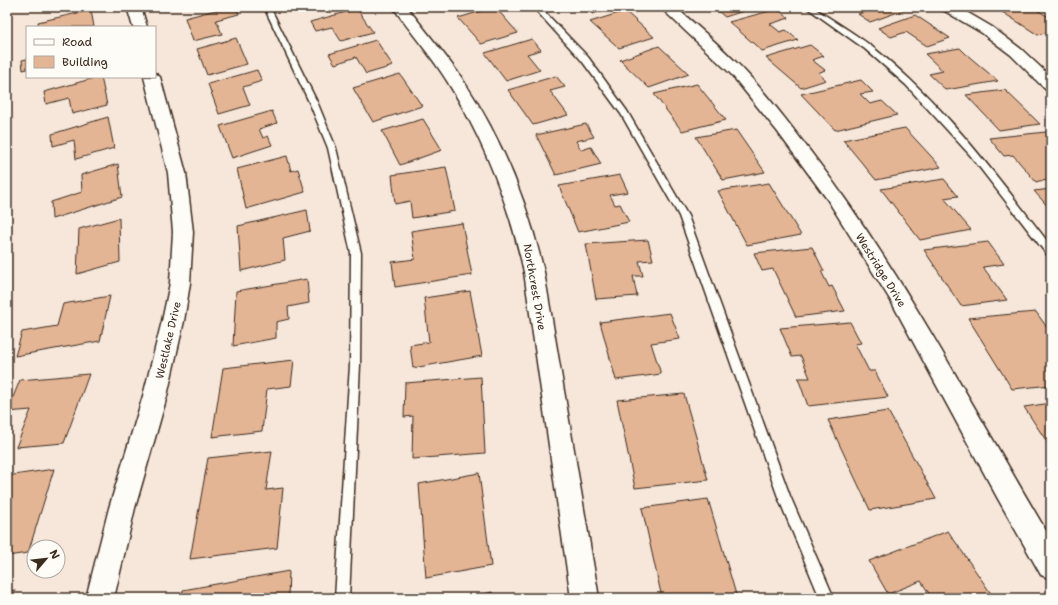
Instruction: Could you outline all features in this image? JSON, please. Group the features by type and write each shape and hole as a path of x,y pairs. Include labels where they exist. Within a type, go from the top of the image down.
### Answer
{"street":[{"path":"134,7 140,26"},
{"name":"Northcrest Drive","path":"400,7 454,79 488,138 509,186 527,242 534,272 585,598"},
{"name":"Westridge Drive","path":"667,7 696,32 736,71 783,127 833,194 898,295 1007,490 1051,565"},
{"path":"948,7 987,30 1016,52 1051,86"},
{"name":"Westlake Drive","path":"100,598 122,508 155,396 173,321 180,283 183,232 177,173 152,78"}],"lane":[{"path":"267,7 311,97 332,148 356,253 355,365 342,598"},
{"path":"536,7 585,59 624,113 683,216 784,497 827,598"},
{"path":"809,7 885,61 915,89 966,145 1051,253"}],"building":[{"path":"227,7 236,7 239,14 216,20 222,34 193,41 185,18"},
{"path":"446,7 464,7 450,11"},
{"path":"495,7 518,33 481,44 458,18"},
{"path":"585,7 614,7 592,14"},
{"path":"713,7 756,7 725,17"},
{"path":"867,7 900,7 904,10 870,22 858,14 871,10"},
{"path":"1045,7 1047,8 1037,10 1047,16 1051,15 1051,31 1038,35 996,8"},
{"path":"357,9 373,32 341,41 332,27 315,31 310,22"},
{"path":"777,9 789,18 770,24 780,32 786,30 798,40 762,51 729,22"},
{"path":"91,10 94,26 39,26 38,22"},
{"path":"625,11 654,37 619,48 590,22"},
{"path":"915,15 950,38 927,46 906,32 891,37 878,28"},
{"path":"236,38 247,64 207,75 197,49"},
{"path":"532,39 541,50 527,54 540,70 506,81 485,53"},
{"path":"376,40 393,66 366,74 356,57 335,64 329,54"},
{"path":"810,45 824,56 812,60 825,70 818,73 826,80 801,88 766,58"},
{"path":"659,46 689,74 649,88 620,60"},
{"path":"960,48 998,81 946,90 929,74 943,71 925,54"},
{"path":"26,59 26,69 23,70 22,60"},
{"path":"257,70 262,81 243,87 250,105 219,114 208,84"},
{"path":"400,74 422,106 373,122 353,88"},
{"path":"556,76 565,87 550,91 568,115 533,125 508,90"},
{"path":"94,78 101,78 107,105 72,114 69,98 46,104 44,92"},
{"path":"861,80 873,92 860,94 870,104 882,101 897,115 835,130 801,94"},
{"path":"697,84 726,120 682,131 654,94"},
{"path":"1005,90 1040,124 999,130 966,95"},
{"path":"272,111 277,123 259,129 263,138 268,136 272,145 232,158 220,126"},
{"path":"108,117 114,148 76,159 74,140 53,146 52,134"},
{"path":"423,119 442,150 400,165 382,131"},
{"path":"586,124 594,137 576,141 581,150 591,147 601,164 556,175 536,135"},
{"path":"905,128 941,167 876,180 843,140"},
{"path":"736,130 765,172 723,180 696,137"},
{"path":"1046,132 1051,137 1051,180 1036,182 1013,155 1004,156 989,138"},
{"path":"287,156 291,171 298,169 305,192 246,209 237,169"},
{"path":"118,164 122,197 52,219 51,202 82,192 81,175"},
{"path":"446,167 455,211 412,218 410,201 395,204 392,175"},
{"path":"620,175 628,192 610,195 615,205 620,204 629,222 578,232 559,186"},
{"path":"944,179 958,196 944,198 971,230 920,240 881,189"},
{"path":"769,183 801,235 747,245 718,191"},
{"path":"1051,189 1051,210 1034,191"},
{"path":"307,210 310,231 283,238 285,260 241,271 238,226"},
{"path":"119,218 120,262 77,274 79,229"},
{"path":"462,223 472,275 395,287 392,262 415,259 411,231"},
{"path":"648,240 653,260 639,261 643,276 633,276 637,296 596,299 586,244"},
{"path":"988,242 1004,264 983,267 1007,300 961,306 924,250"},
{"path":"812,247 824,271 821,271 829,287 832,286 845,311 796,317 773,269 762,271 754,253"},
{"path":"307,279 309,303 288,307 289,319 276,322 276,338 233,346 236,291"},
{"path":"470,291 482,356 413,368 410,345 429,342 424,298"},
{"path":"110,296 100,341 15,356 22,332 57,326 63,304"},
{"path":"1036,312 1051,333 1051,385 1012,389 968,318"},
{"path":"670,313 680,339 651,343 661,374 616,380 600,322"},
{"path":"850,322 861,343 855,344 869,371 875,371 888,397 808,406 798,378 810,378 801,356 792,357 780,328"},
{"path":"294,360 291,386 267,389 262,431 212,437 223,368"},
{"path":"89,374 64,443 16,447 31,410 7,412 20,380"},
{"path":"481,377 485,453 412,459 413,416 404,417 405,383"},
{"path":"684,394 708,480 635,488 617,400"},
{"path":"1051,403 1051,448 1024,407"},
{"path":"888,411 936,499 870,510 828,420"},
{"path":"272,451 266,490 283,488 277,548 190,559 208,458"},
{"path":"54,469 32,539 26,539 26,553 7,556 7,476"},
{"path":"479,473 491,566 426,578 419,484"},
{"path":"708,499 737,598 662,598 642,508"},
{"path":"948,531 994,598 932,598 921,581 888,594 869,561"},
{"path":"289,571 288,598 181,598 183,590"},
{"path":"15,590 12,598 7,598 7,591"},
{"path":"492,592 493,598 468,598"}]}
